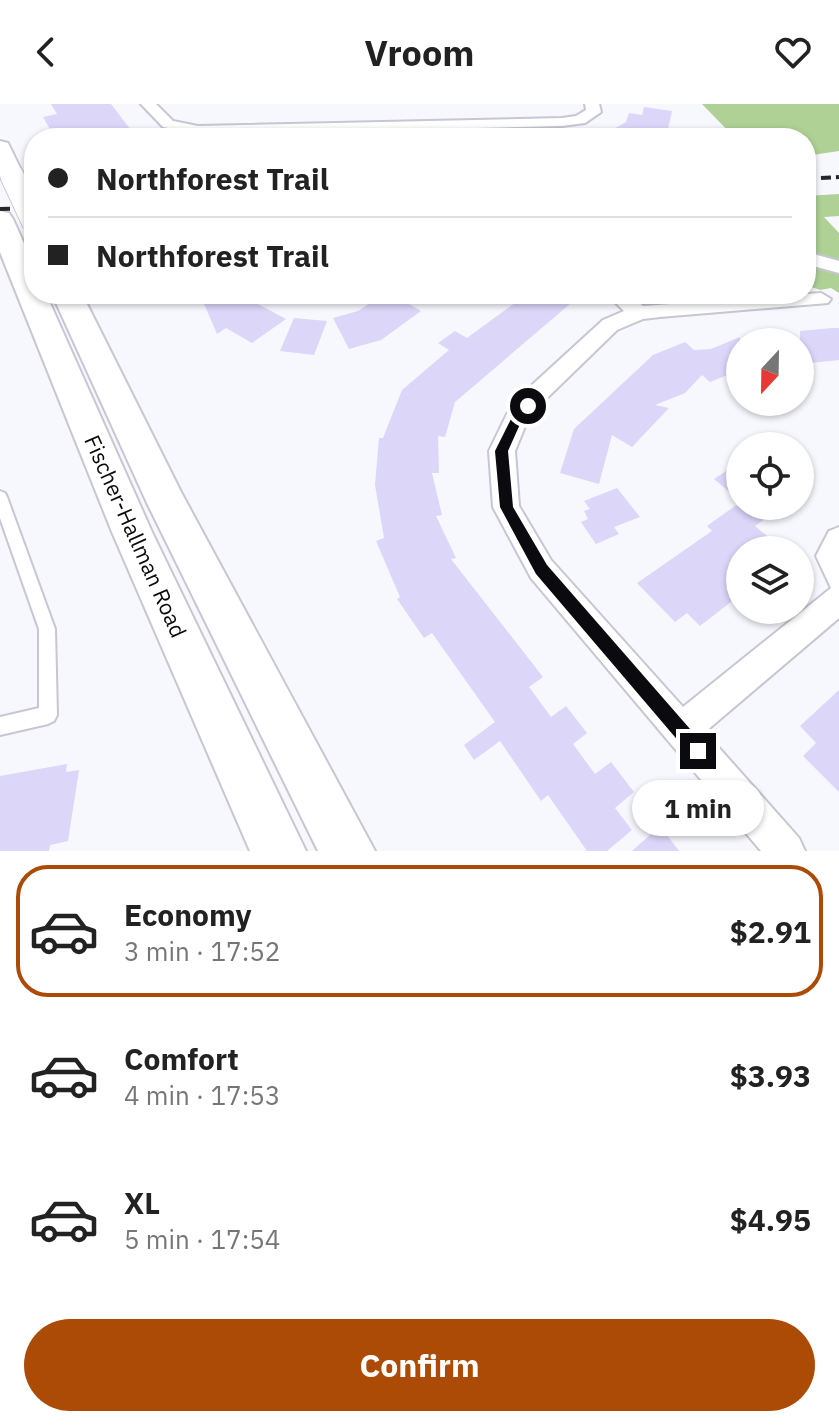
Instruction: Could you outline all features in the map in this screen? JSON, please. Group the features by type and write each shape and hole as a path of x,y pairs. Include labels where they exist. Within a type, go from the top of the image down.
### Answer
{"main road":[{"name":"Fischer-Hallman Road","path":"0,148 12,176 14,227 24,253"},
{"name":"Fischer-Hallman Road","path":"44,304 132,532 278,851"},
{"name":"Fischer-Hallman Road","path":"72,304 167,503 347,851"}],"street":[{"path":"148,104 168,124 188,128"},
{"path":"289,128 562,122 589,117 594,112 592,104"},
{"path":"816,261 839,267"},
{"path":"629,304 639,313"},
{"path":"741,304 639,313 610,325 540,391 516,420 502,451 506,507 541,569 786,851"},
{"path":"839,539 830,556 839,578"},
{"path":"680,731 839,599"}],"lane":[{"path":"0,497 47,629 48,715 0,726"}],"green space":[{"path":"702,104 839,104 839,151 816,154 816,128 725,128"},
{"path":"839,194 839,216 824,217 839,233 839,293 831,288 816,289 816,195"}],"building":[{"path":"51,104 111,104 129,128 49,128 43,117 57,114"},
{"path":"644,107 672,111 668,128 616,128 626,122 629,113 642,115"},
{"path":"204,304 258,304 286,319 252,343 226,328 217,334"},
{"path":"369,304 409,304 421,311 381,340 349,349 333,318 358,311"},
{"path":"513,304 570,304 455,402 445,437 438,436 439,473 432,473 442,515 436,516 456,558 451,559 543,677 529,687 551,717 566,706 587,733 573,744 595,774 611,762 634,792 615,808 632,830 607,851 587,851 548,795 541,801 500,741 474,760 464,745 495,722 432,633 424,638 397,599 400,597 376,541 384,538 375,485 379,438 383,438 402,390 449,350 438,343 455,331 467,338"},
{"path":"294,318 327,321 314,355 280,351"},
{"path":"839,328 839,360 814,363 814,330"},
{"path":"685,342 694,350 711,349 726,343 726,376 710,382 702,375 685,393 655,405 669,408 632,447 612,435 599,484 560,473 574,429 653,355"},
{"path":"726,471 726,489 714,479"},
{"path":"617,488 640,517 614,527 619,534 596,544 581,522 588,519 584,511 590,509 584,501"},
{"path":"726,512 726,520 764,520 755,526 767,536 726,536 726,606 700,626 687,613 675,622 637,583 712,531 707,526"},
{"path":"839,690 839,792 803,756 816,743 800,726"},
{"path":"67,764 66,772 79,770 68,841 50,845 49,851 0,851 0,776"},
{"path":"660,826 679,851 632,851"}],"railway":[{"path":"816,178 839,177"},
{"path":"0,209 24,208"}],"route":[{"path":"528,406 516,420 502,451 506,507 541,569 698,751"}]}
